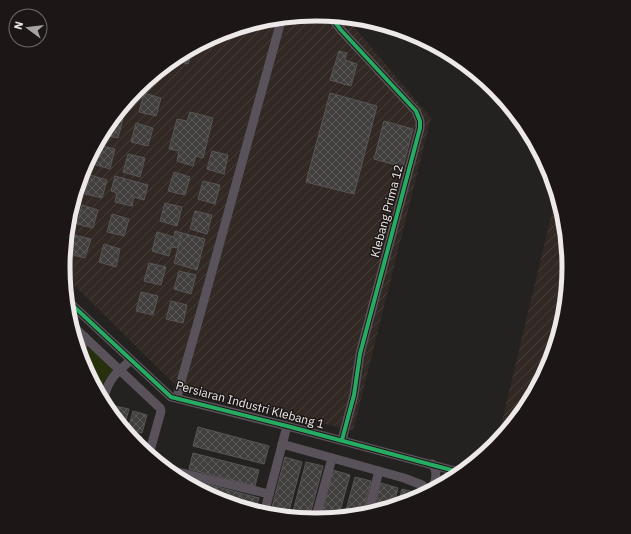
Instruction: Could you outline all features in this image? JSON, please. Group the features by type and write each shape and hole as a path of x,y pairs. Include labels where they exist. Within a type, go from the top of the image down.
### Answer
{"street":[{"name":"Klebang Prima 12","path":"335,22 416,111 420,121 420,128 360,354 354,395 342,440"},
{"path":"178,398 182,378 202,312 280,24"},
{"name":"Persiaran Industri Klebang 1","path":"73,307 170,396 454,471"},
{"path":"78,331 160,408 161,411 151,450"},
{"path":"83,345 85,337"},
{"path":"105,394 108,383 131,360"},
{"path":"266,508 287,426"},
{"path":"282,444 416,482 424,488"},
{"path":"317,513 332,458"},
{"path":"432,464 436,475 435,482"},
{"path":"370,507 379,471"},
{"path":"180,472 269,494"}],"shaded area":[{"path":"316,21 351,24 431,118 353,431 174,384 70,281 70,251 74,219 88,173 95,158 102,144 120,117 153,82 179,62 207,46 252,29 283,23"},
{"path":"554,206 557,219 562,267 557,315 543,361 536,376 520,404 500,429"}],"green space":[{"path":"88,348 92,349 113,367 112,371 104,382 102,390 88,361 85,351"}],"building":[{"path":"339,51 347,53 345,60 357,64 351,86 330,80"},
{"path":"191,55 188,64 180,62"},
{"path":"144,93 161,98 156,116 139,112"},
{"path":"330,93 377,106 354,194 306,182"},
{"path":"190,112 213,118 203,158 196,156 193,166 177,161 179,151 169,149 177,119 187,121"},
{"path":"119,118 123,119 118,138 107,136"},
{"path":"384,121 413,129 403,167 374,159"},
{"path":"136,123 153,128 148,146 131,142"},
{"path":"101,146 115,149 110,169 93,164"},
{"path":"212,151 228,155 224,174 207,169"},
{"path":"128,154 145,158 140,177 123,172"},
{"path":"174,172 190,177 185,195 168,191"},
{"path":"90,175 107,180 102,198 85,194"},
{"path":"115,176 148,185 144,200 134,197 132,206 115,202 117,193 111,191"},
{"path":"203,181 220,185 215,204 198,199"},
{"path":"165,203 182,207 177,226 160,221"},
{"path":"82,205 98,210 93,228 77,224"},
{"path":"195,211 212,215 207,234 190,229"},
{"path":"112,214 129,219 124,236 107,232"},
{"path":"175,231 182,233 178,248 171,247 169,256 152,251 157,232 174,237"},
{"path":"182,233 205,239 197,270 174,263"},
{"path":"74,235 91,239 85,258 70,254"},
{"path":"104,244 120,249 116,267 99,262"},
{"path":"149,263 166,267 161,285 144,281"},
{"path":"179,271 196,275 191,294 174,289"},
{"path":"141,292 158,296 153,315 136,311"},
{"path":"171,301 187,305 183,323 166,319"},
{"path":"115,406 129,409 125,423 120,417 114,408"},
{"path":"133,411 147,415 142,433 132,430 129,426"},
{"path":"198,427 269,446 264,464 193,446"},
{"path":"193,453 259,470 255,486 189,469"},
{"path":"285,457 302,462 289,511 272,509"},
{"path":"306,462 323,466 311,513 293,512"},
{"path":"333,470 350,475 340,512 322,513"},
{"path":"355,477 371,481 364,508 346,511"},
{"path":"192,480 259,498 257,506 252,505 221,494"},
{"path":"381,483 398,488 395,500 375,506"},
{"path":"402,489 414,492 410,494 400,498"}],"cycle path":[{"path":"335,22 416,111 420,121 420,128 360,354 354,395 342,440"},
{"path":"73,306 171,397 454,471"}]}
